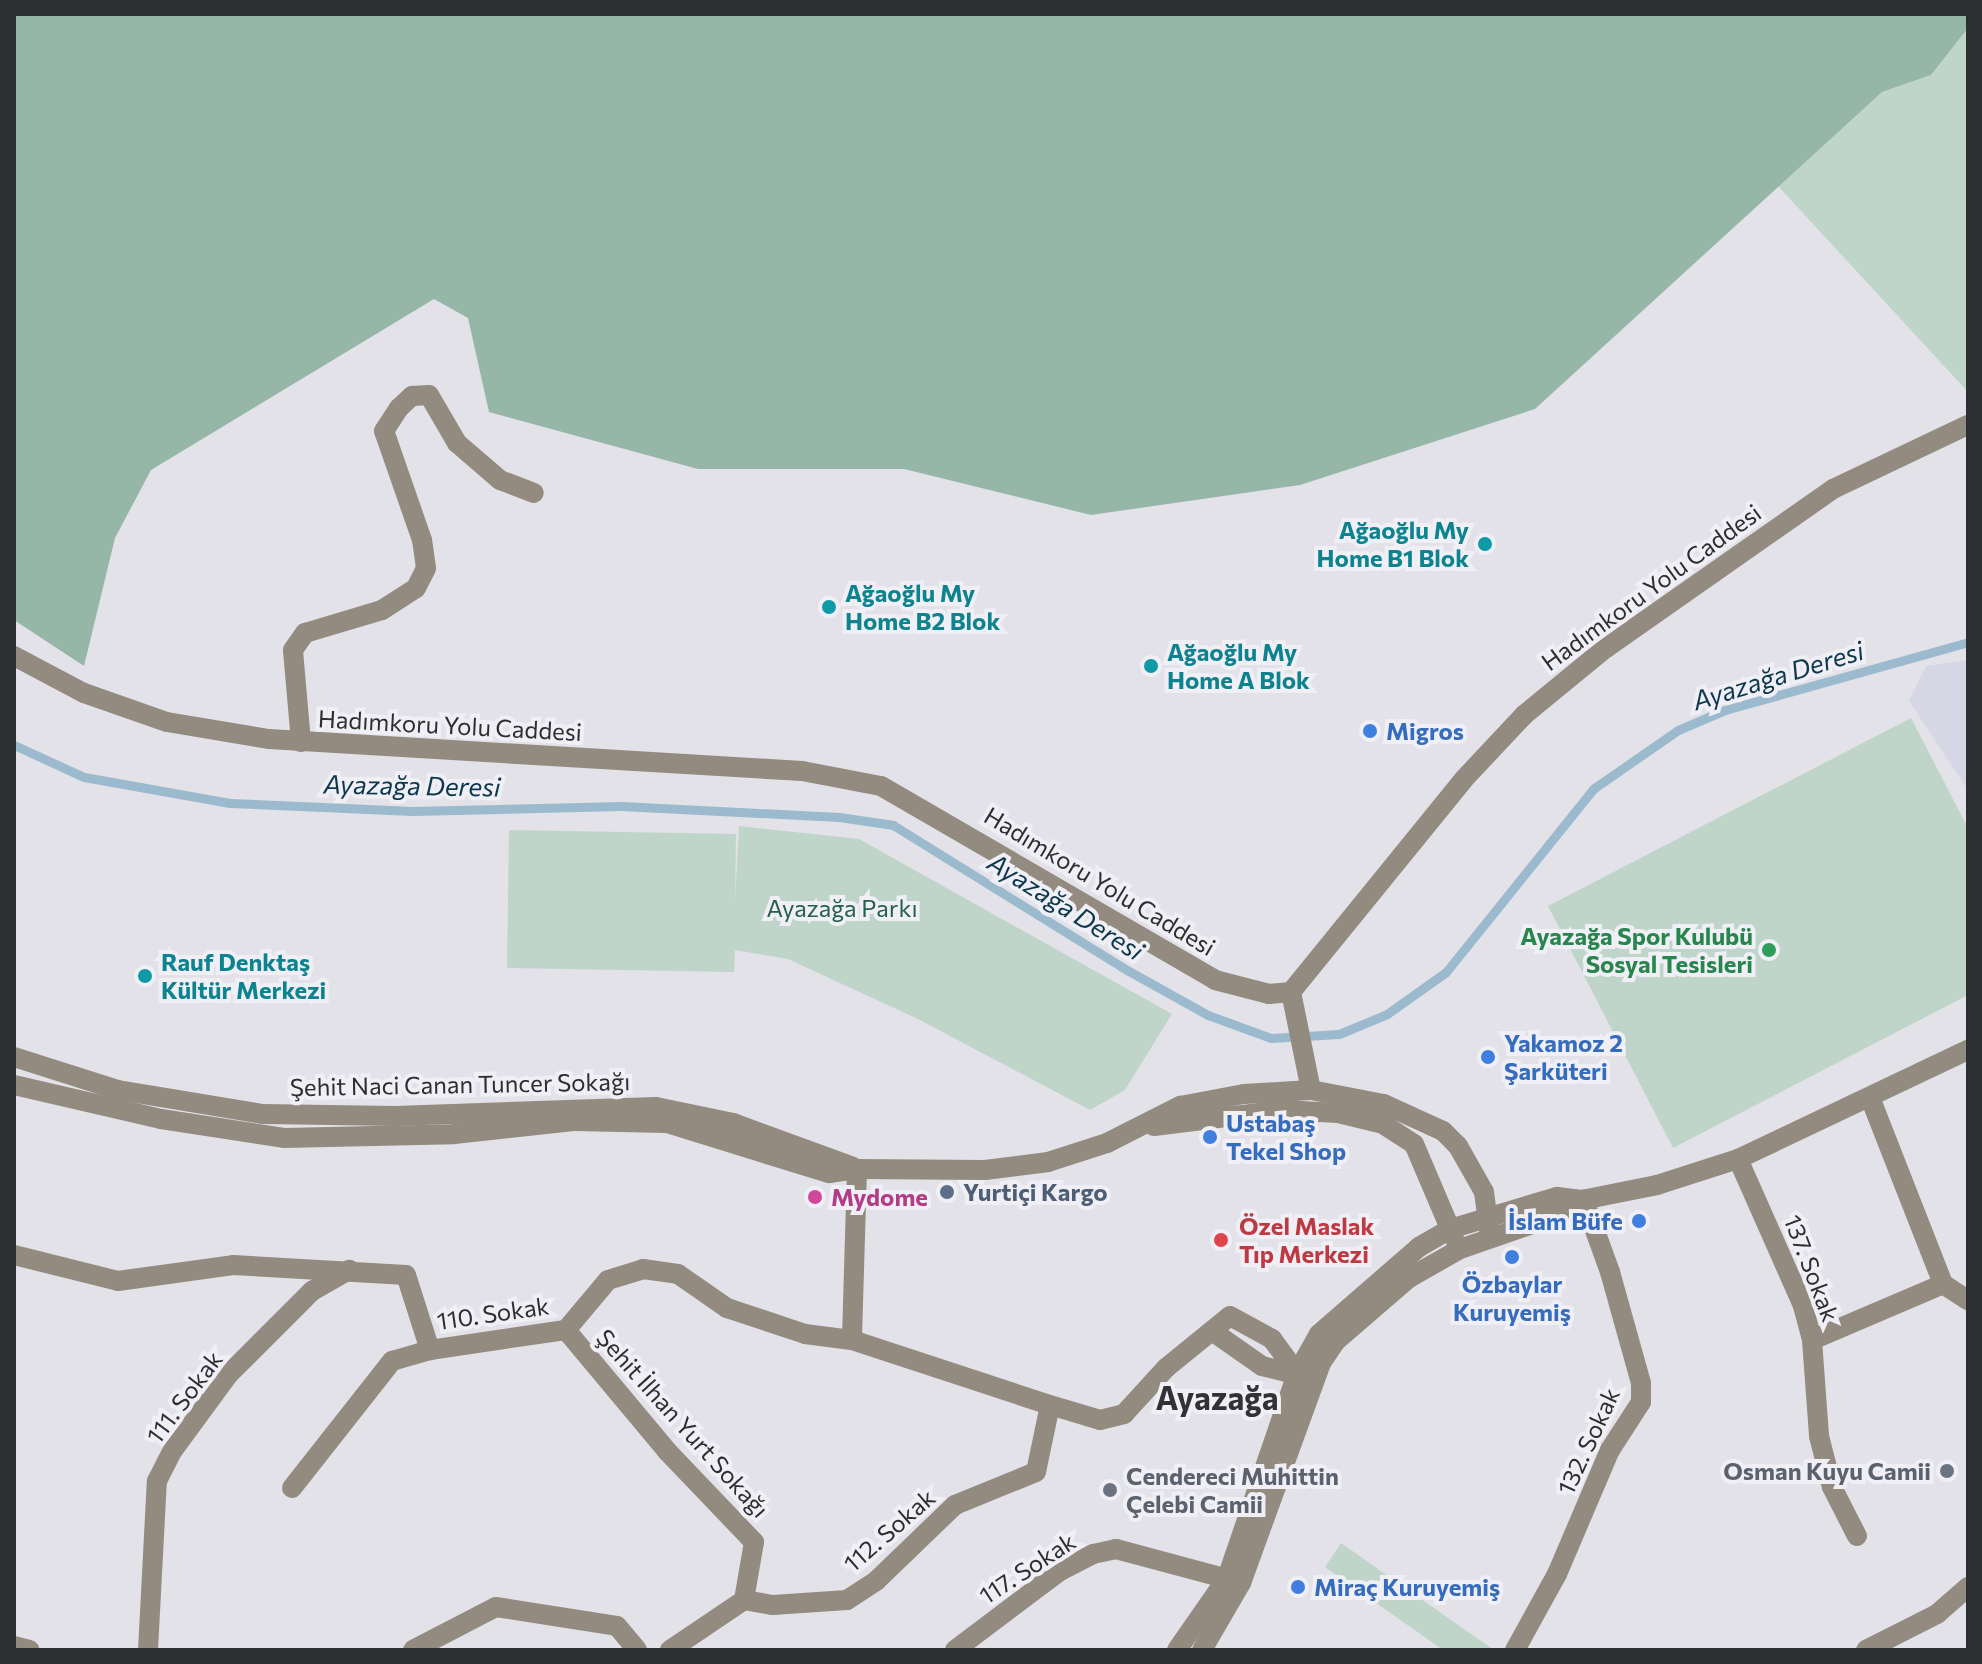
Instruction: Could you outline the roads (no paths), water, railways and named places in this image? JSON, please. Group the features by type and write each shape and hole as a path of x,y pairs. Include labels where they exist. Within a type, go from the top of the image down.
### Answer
{"street":[{"path":"301,742 292,669 293,650 305,633 382,610 416,588 426,568 422,540 384,431 399,408 412,396 429,395 457,443 500,480 534,493"},
{"name":"Hadımkoru Yolu Caddesi","path":"14,656 84,693 167,722 301,742 802,771 881,786 1215,980 1269,994 1291,992 1464,779 1524,715 1606,648 1833,489 1968,425"},
{"path":"1291,992 1311,1090"},
{"path":"1306,1377 1336,1341 1409,1278 1460,1249 1489,1227 1557,1197 1583,1200 1647,1188 1738,1159 1871,1100 1968,1050"},
{"name":"Şehit Naci Canan Tuncer Sokağı","path":"14,1057 118,1090 263,1114 395,1116 656,1107 733,1123 857,1169"},
{"name":"Şehit Naci Canan Tuncer Sokağı","path":"14,1085 173,1122 284,1138 454,1134 573,1121 667,1123 801,1168 829,1173 857,1169 985,1170 1048,1162 1134,1130 1161,1114 1204,1100 1311,1090 1384,1104 1443,1131 1471,1167 1489,1227"},
{"path":"1871,1100 1943,1284 1968,1300"},
{"name":"Şehit Naci Canan Tuncer Sokağı","path":"1134,1130 1229,1113 1282,1110 1338,1113 1383,1124 1414,1144 1460,1249"},
{"name":"137. Sokak","path":"1738,1159 1791,1271 1812,1340 1819,1436 1832,1487 1857,1536"},
{"path":"852,1340 857,1169"},
{"name":"132. Sokak","path":"1515,1650 1557,1574 1610,1450 1641,1402 1641,1383 1610,1272 1583,1200"},
{"path":"1202,1650 1234,1580 1319,1334 1419,1247 1450,1229 1489,1227"},
{"name":"110. Sokak","path":"14,1255 118,1281 233,1265 406,1275 430,1350 566,1330 608,1280 643,1269 678,1274 727,1308 805,1334 852,1340 1050,1405"},
{"name":"111. Sokak","path":"148,1650 157,1481 173,1450 228,1375 312,1291 349,1270"},
{"path":"1812,1340 1943,1284"},
{"path":"1050,1405 1100,1420 1124,1414 1166,1368 1212,1331 1222,1319 1238,1316 1272,1339 1306,1377"},
{"name":"Şehit İlhan Yurt Sokağı","path":"566,1330 667,1451 754,1542 744,1600"},
{"path":"1212,1331 1262,1366 1306,1377"},
{"path":"292,1488 392,1361 430,1350"},
{"name":"112. Sokak","path":"744,1600 773,1605 847,1600 876,1581 955,1505 1036,1472 1050,1405"},
{"name":"117. Sokak","path":"955,1650 1060,1571 1093,1554 1116,1549 1234,1580"},
{"path":"1177,1650 1234,1580"},
{"path":"1866,1650 1937,1614 1968,1587"},
{"path":"670,1650 744,1600"},
{"path":"413,1650 496,1607 617,1626 637,1650"},
{"path":"14,1646 30,1650"}],"waterway":[{"name":"Ayazağa Deresi","path":"14,745 84,777 230,803 413,811 621,806 839,817 893,825 1127,970 1208,1015 1271,1038 1339,1034 1387,1014 1446,972 1593,789 1678,730 1725,710 1968,642"}],"place":[{"name":"Ağaoğlu My Home B1 Blok","path":"1485,544"},
{"name":"Ağaoğlu My Home B2 Blok","path":"829,607"},
{"name":"Ağaoğlu My Home A Blok","path":"1151,666"},
{"name":"Migros","path":"1370,731"},
{"name":"Ayazağa Spor Kulubü Sosyal Tesisleri","path":"1769,950"},
{"name":"Rauf Denktaş Kültür Merkezi","path":"145,976"},
{"name":"Yakamoz 2 Şarküteri","path":"1488,1057"},
{"name":"Ustabaş Tekel Shop","path":"1210,1137"},
{"name":"Yurtiçi Kargo","path":"947,1192"},
{"name":"Mydome","path":"815,1197"},
{"name":"İslam Büfe","path":"1639,1221"},
{"name":"Özel Maslak Tıp Merkezi","path":"1221,1240"},
{"name":"Özbaylar Kuruyemiş","path":"1512,1257"},
{"name":"Osman Kuyu Camii","path":"1947,1471"},
{"name":"Cendereci Muhittin Çelebi Camii","path":"1110,1490"},
{"name":"Miraç Kuruyemiş","path":"1298,1587"}],"district":[{"name":"Ayazağa","path":"1217,1397"}],"park label":[{"name":"Ayazağa Parkı","path":"842,908"}]}
